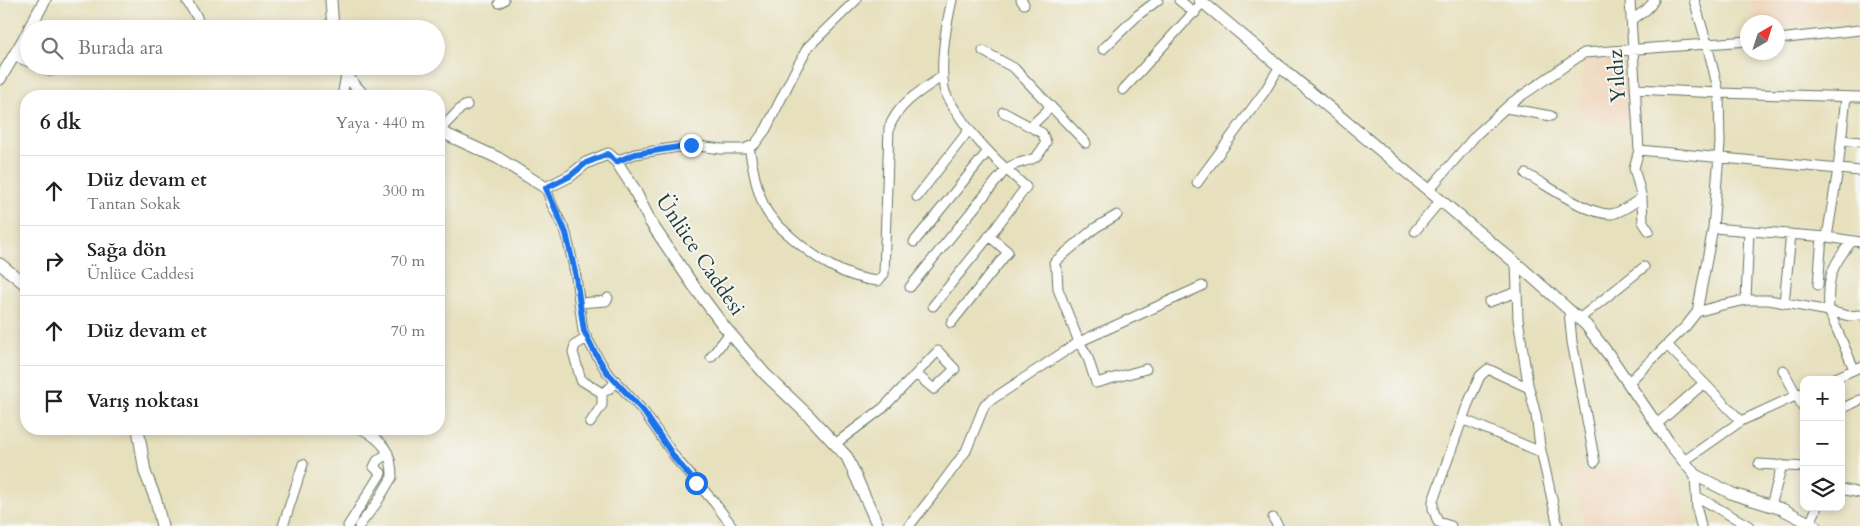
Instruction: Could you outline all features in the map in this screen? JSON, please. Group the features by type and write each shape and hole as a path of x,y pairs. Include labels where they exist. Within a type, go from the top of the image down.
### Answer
{"street":[{"path":"34,20 45,0"},
{"path":"186,0 198,20"},
{"path":"331,0 332,20"},
{"path":"546,188 570,176 586,163 608,154 616,162 635,154 691,145 721,150 744,149 755,144 766,129 808,47 856,0"},
{"path":"933,306 1026,187 969,130 948,99 944,89 944,45 952,0"},
{"path":"1103,49 1138,15 1158,0"},
{"path":"1179,0 1195,13"},
{"name":"Yıldız","path":"1630,0 1639,150 1634,168 1642,198 1643,222 1649,231"},
{"path":"1631,20 1652,5 1654,0"},
{"path":"1628,383 1686,326 1697,312 1713,228 1719,157 1719,94 1694,0"},
{"path":"1123,90 1195,13 1202,1 1516,263 1579,319 1609,355 1695,475 1733,494 1782,509 1812,525 1816,511"},
{"path":"1785,38 1860,30"},
{"path":"1428,191 1476,135 1506,108 1543,80 1584,53 1740,42"},
{"path":"0,79 20,45"},
{"path":"983,50 1014,68 1086,143"},
{"path":"14,56 20,58"},
{"path":"1197,184 1265,91 1280,66"},
{"path":"343,90 345,75"},
{"path":"348,75 359,90"},
{"path":"749,147 756,184 767,211 775,223 822,261 854,276 878,280 884,274 889,128 893,118 908,100 943,76"},
{"path":"1635,89 1719,94 1860,97"},
{"path":"1818,285 1824,237 1838,169 1846,97"},
{"path":"445,125 461,108 467,105"},
{"path":"1031,126 1051,107"},
{"path":"1506,108 1551,116"},
{"path":"910,287 1006,169 1014,164 1030,161 1040,155 1046,142 1042,133 1003,112"},
{"path":"917,197 969,130"},
{"path":"445,134 498,158 546,188 566,233 576,277 584,331 587,338 606,371 644,412 676,460 714,502 732,526"},
{"path":"1841,140 1860,142"},
{"path":"1639,150 1860,171"},
{"path":"914,242 988,151"},
{"name":"Ünlüce Caddesi","path":"616,162 633,187 651,223 693,285 730,333 765,374 810,416 847,458 878,526"},
{"path":"1526,174 1578,204 1596,212 1612,214 1642,198"},
{"path":"1415,232 1440,201"},
{"path":"1117,215 1078,240 1054,263 1057,271 1058,289 1078,342 1087,355 1096,383 1146,369"},
{"path":"1713,228 1856,241"},
{"path":"1746,300 1749,231"},
{"path":"1784,303 1791,234"},
{"path":"951,323 1008,252 989,236"},
{"path":"1840,376 1857,368 1829,311 1829,280 1835,265 1856,241"},
{"path":"1516,263 1518,319 1529,388 1558,526"},
{"path":"0,264 20,280"},
{"path":"1579,319 1644,267"},
{"path":"909,526 966,451 985,404 1078,342 1202,286"},
{"path":"1490,302 1517,292"},
{"path":"579,303 595,303 606,301 608,298"},
{"path":"1697,312 1746,300 1769,300 1849,316 1860,315"},
{"path":"1569,310 1572,342 1595,462"},
{"path":"711,357 730,333"},
{"path":"587,338 575,345 573,352 578,371 581,380 602,393"},
{"path":"1667,345 1741,420"},
{"path":"1451,526 1438,522 1432,509 1433,500 1462,419 1480,376 1488,369 1529,388"},
{"path":"1684,462 1741,420 1800,394 1784,370"},
{"path":"835,444 883,408 916,374"},
{"path":"602,393 616,381"},
{"path":"1657,424 1704,382"},
{"path":"590,423 602,405 602,393"},
{"path":"1845,407 1859,403"},
{"path":"1462,419 1541,452"},
{"path":"139,435 145,472 156,500 162,526"},
{"path":"359,526 376,504 392,477 388,453 379,439 372,435"},
{"path":"348,526 381,473 374,466 377,461 388,453"},
{"path":"283,526 303,464"},
{"path":"1759,464 1800,467"},
{"path":"1771,506 1782,465"},
{"path":"1695,475 1697,508 1702,526"},
{"path":"1845,490 1860,493"},
{"path":"1696,496 1749,526"}],"shaded area":[{"path":"1750,0 1846,0 1848,17 1785,26 1785,15 1754,15"},
{"path":"1623,54 1629,113 1626,126 1579,119 1584,56"},
{"path":"1645,451 1653,451 1682,495 1685,526 1584,526 1573,473 1627,467"}],"route":[{"path":"691,145 635,154 616,162 608,154 586,163 570,176 546,188 566,233 576,277 584,331 594,351 606,371 644,412 676,460 696,483"}]}
